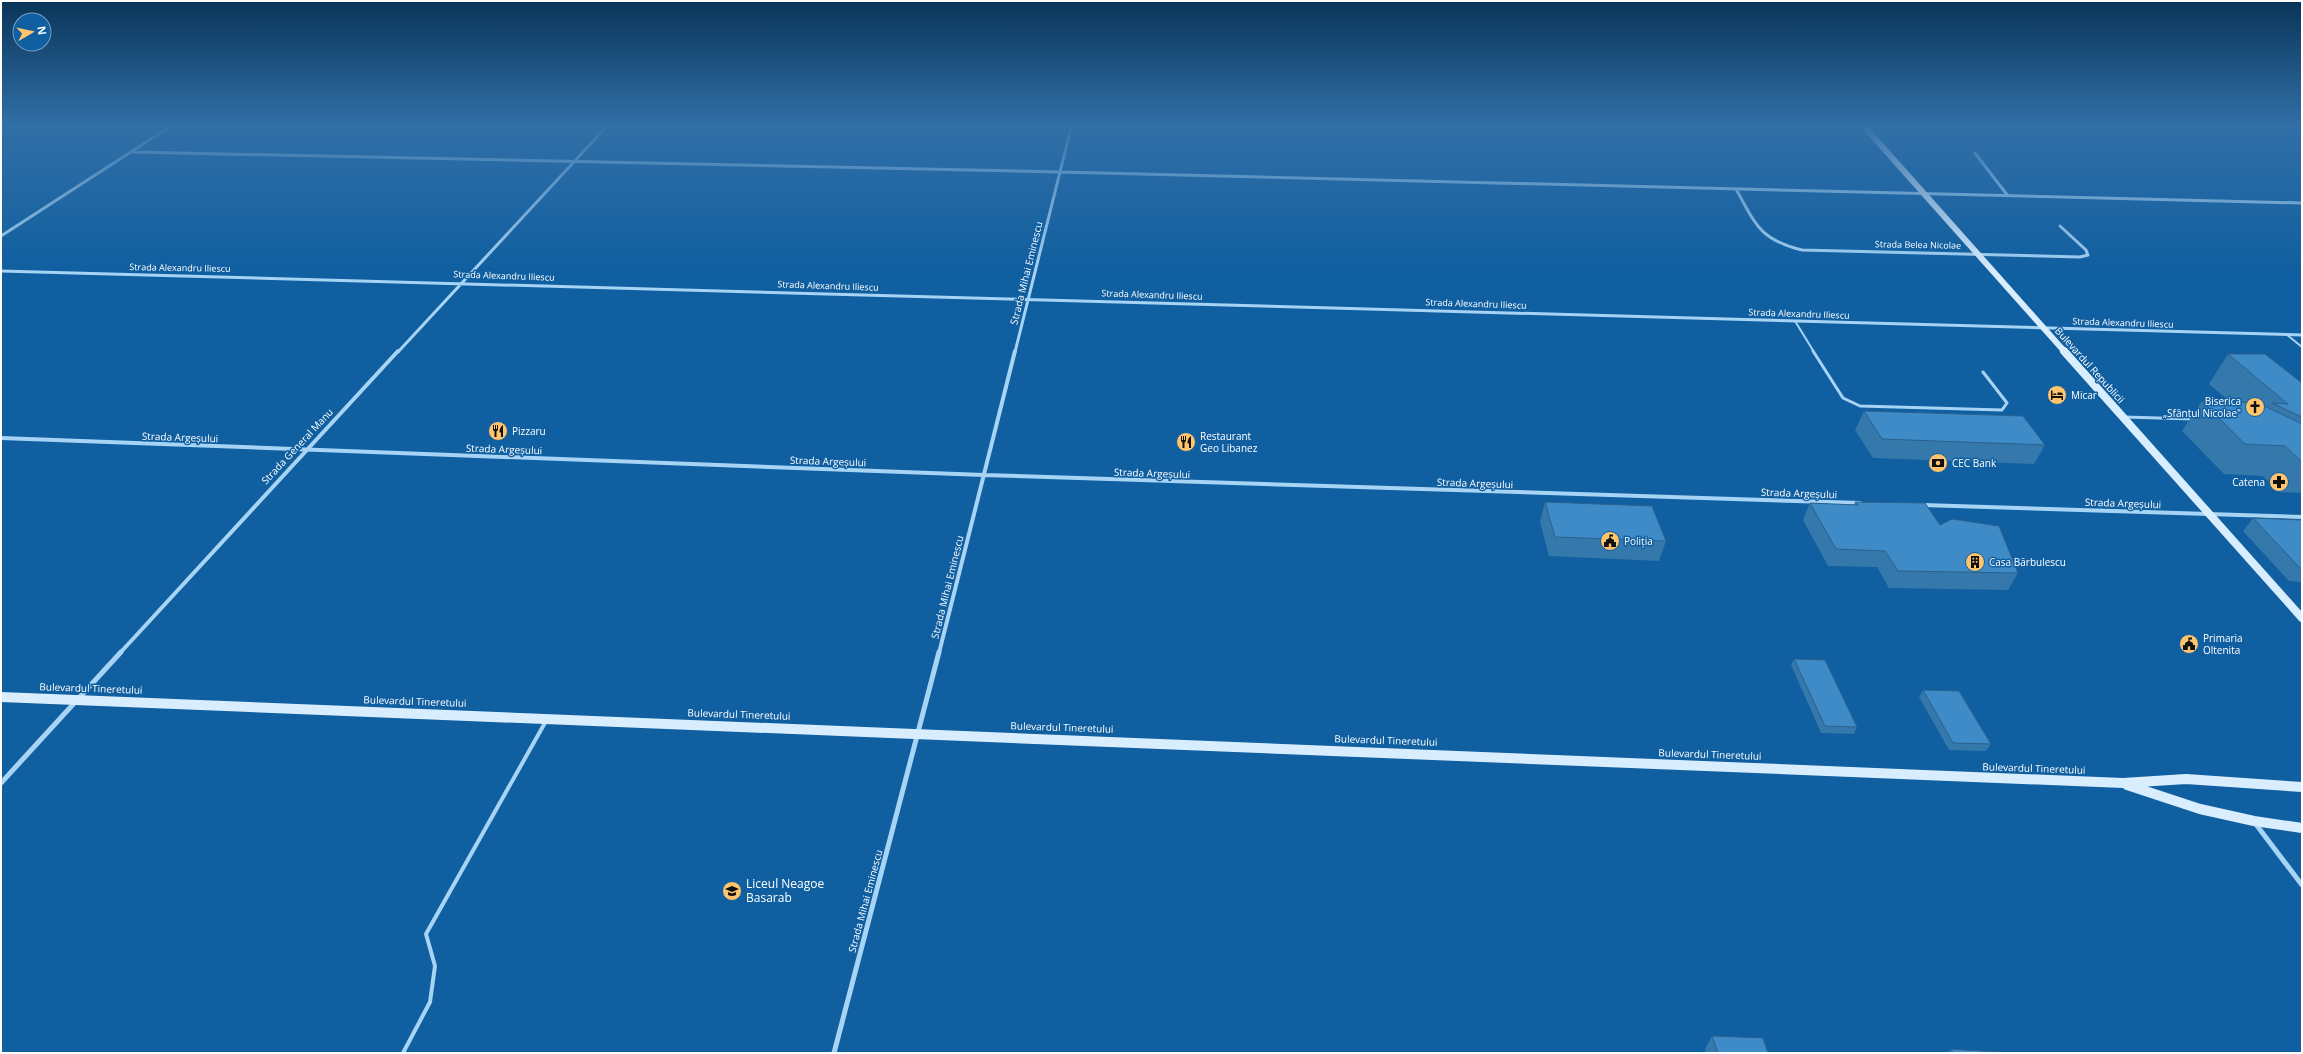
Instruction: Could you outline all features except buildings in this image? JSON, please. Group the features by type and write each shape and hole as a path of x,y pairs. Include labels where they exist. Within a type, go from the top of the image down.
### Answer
{"main road":[{"name":"Bulevardul Republicii","path":"1906,173 2302,618"},
{"name":"Bulevardul Tineretului","path":"1,697 919,733 2123,783 2186,779 2302,787"},
{"name":"Bulevardul Tineretului","path":"2123,783 2200,809 2254,821 2302,828"}],"street":[{"path":"1,236 100,173"},
{"name":"Strada General Manu","path":"1,783 79,700 461,282 564,173"},
{"name":"Strada Mihai Eminescu","path":"834,1053 919,733 1060,173"},
{"path":"1107,173 2302,203"},
{"path":"1990,173 2008,196"},
{"name":"Strada Belea Nicolae","path":"1736,189 1763,235 1787,247 1802,250 2080,257 2088,255 2086,250 2060,226"},
{"name":"Strada Alexandru Iliescu","path":"1,271 461,282 2302,335"},
{"name":"Strada Argeșului","path":"1,438 984,475 1867,503"},
{"name":"Strada Argeșului","path":"1915,505 2302,517"},
{"path":"2254,821 2302,885"}],"lane":[{"path":"1794,321 1843,398 1860,406 2002,410 2007,403 1983,372"},
{"path":"2286,334 2302,347"},
{"path":"2123,417 2196,419"},
{"path":"403,1053 430,1002 435,966 426,934 548,718"}],"place":[{"name":"Micar","path":"2057,395"},
{"name":"Biserica „Sfântul Nicolae\"","path":"2255,407"},
{"name":"Pizzaru","path":"498,431"},
{"name":"Restaurant Geo Libanez","path":"1186,442"},
{"name":"CEC Bank","path":"1938,463"},
{"name":"Catena","path":"2279,482"},
{"name":"Poliția","path":"1610,541"},
{"name":"Casa Bărbulescu","path":"1975,562"},
{"name":"Primaria Oltenita","path":"2189,644"},
{"name":"Liceul Neagoe Basarab","path":"732,891"}]}
